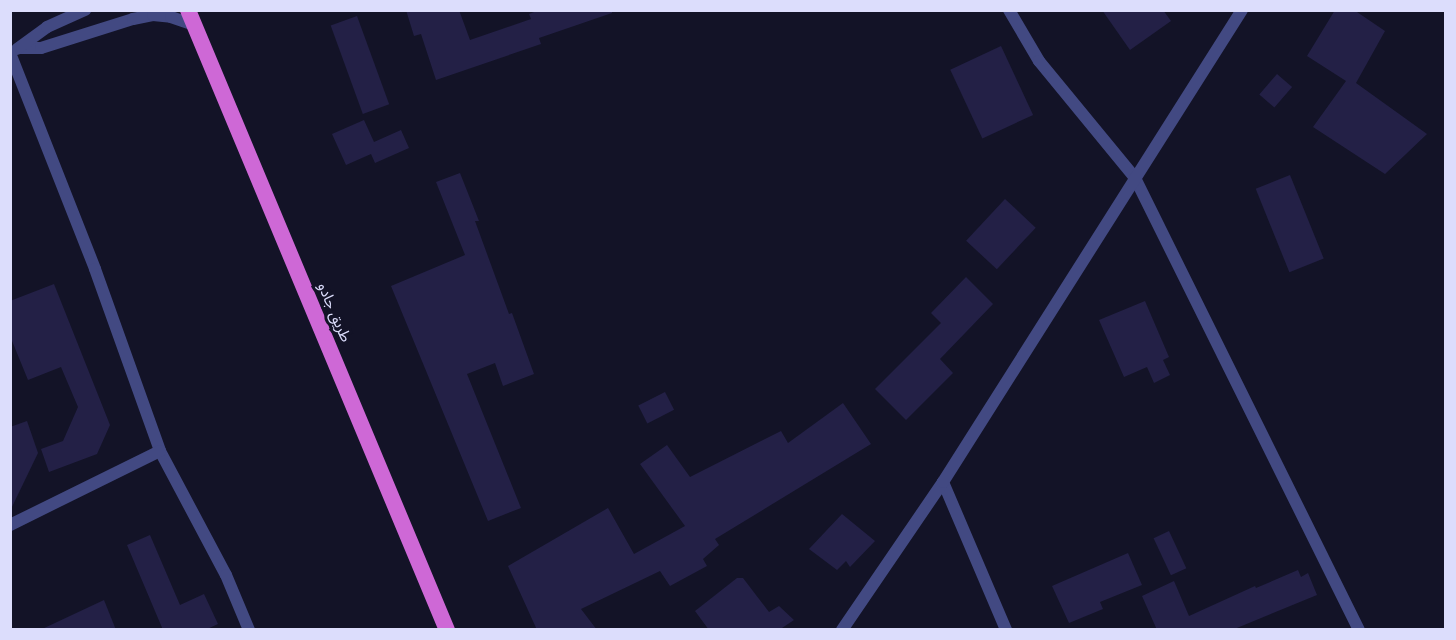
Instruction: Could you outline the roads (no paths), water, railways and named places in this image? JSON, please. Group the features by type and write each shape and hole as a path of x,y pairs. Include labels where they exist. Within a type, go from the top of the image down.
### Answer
{"highway":[{"name":"طريق جادو","path":"191,18 447,630"}],"street":[{"path":"14,51 47,27 86,10"},
{"path":"1009,10 1039,61 1135,178 1359,630"},
{"path":"842,630 943,482 1242,10"},
{"path":"14,51 41,48 153,13 191,18"},
{"path":"14,51 160,451 226,575 249,630"},
{"path":"10,525 160,451"},
{"path":"943,482 1006,630"}]}
